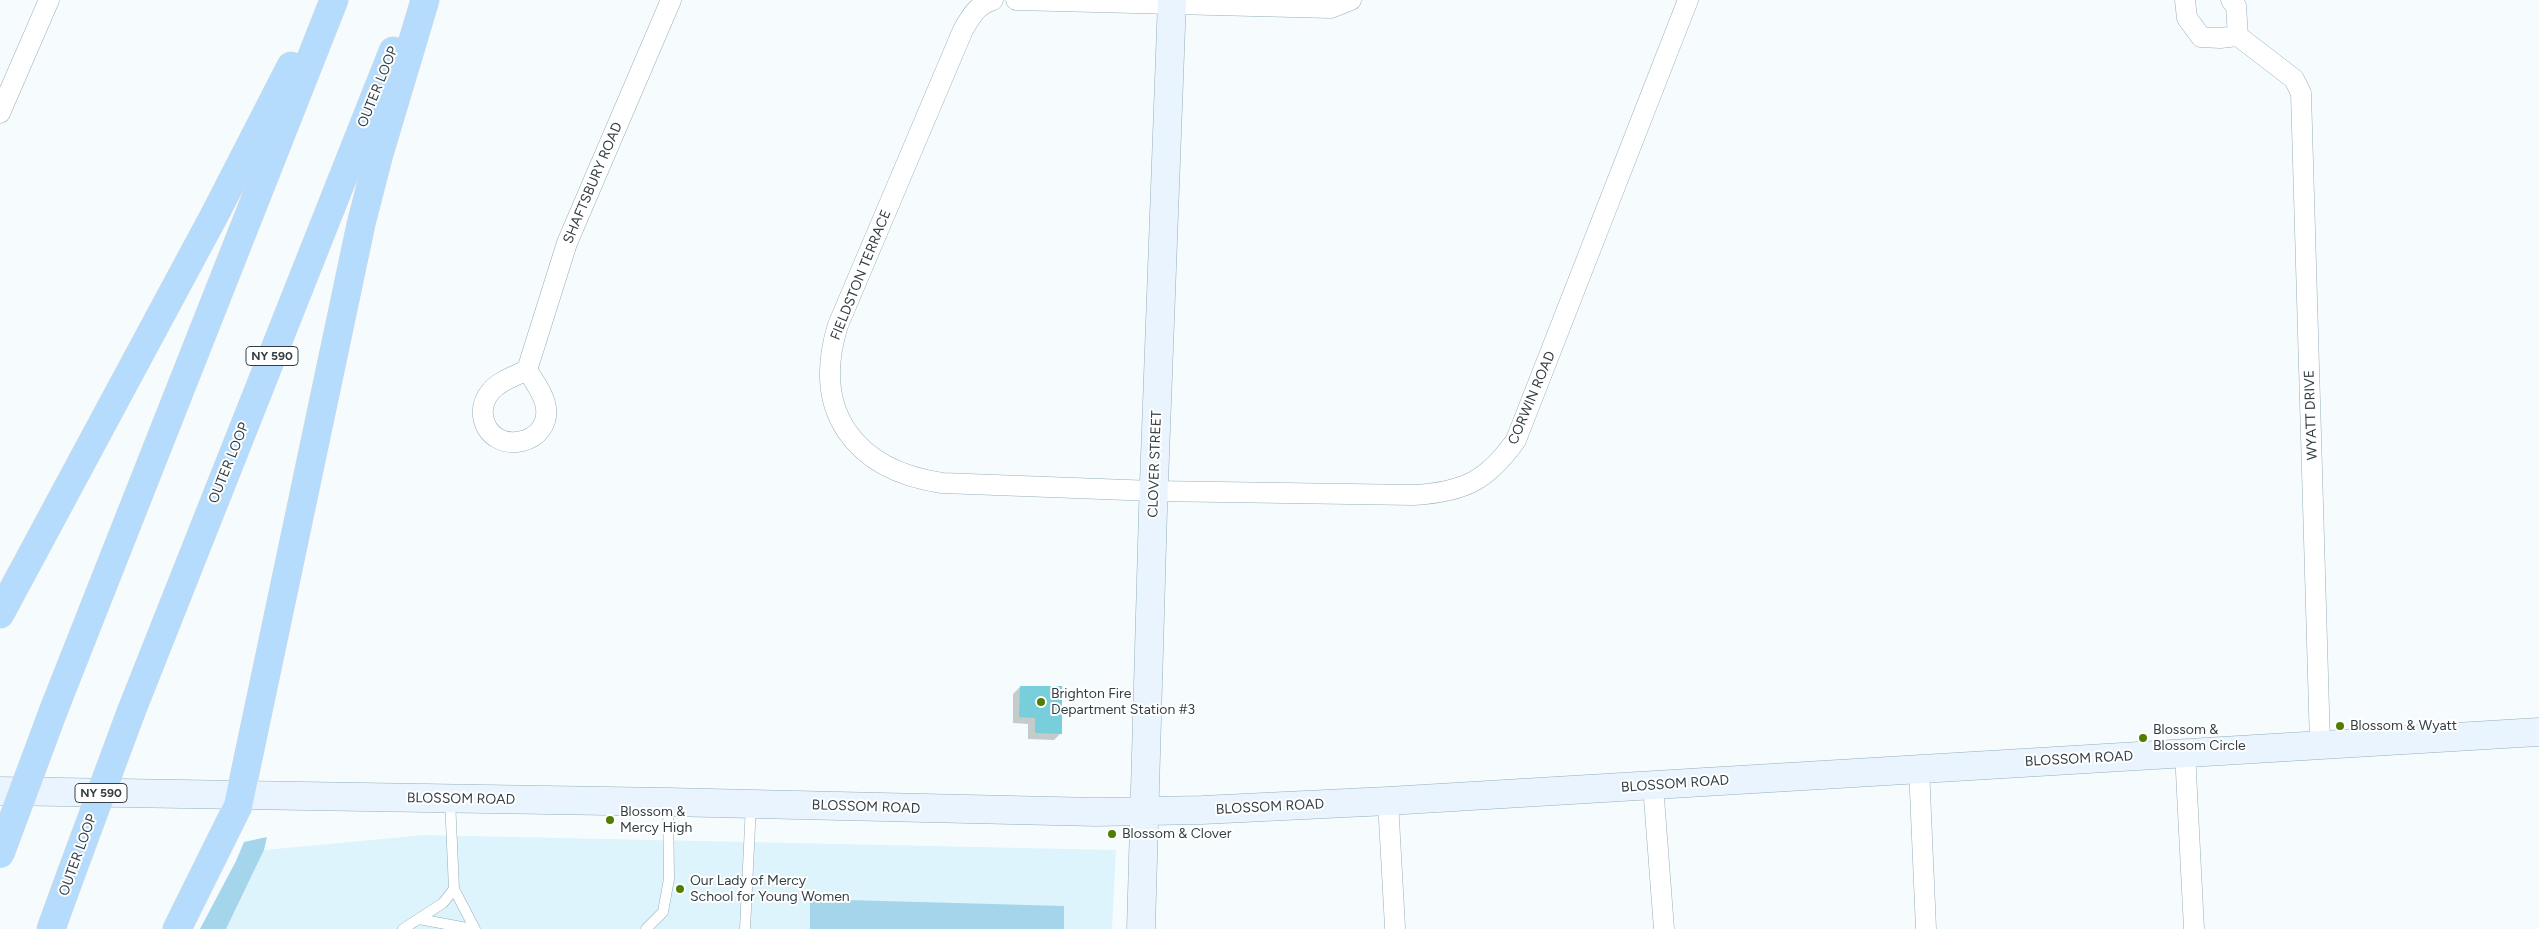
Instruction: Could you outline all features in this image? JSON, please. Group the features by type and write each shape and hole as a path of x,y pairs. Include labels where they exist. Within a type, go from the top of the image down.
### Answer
{"highway":[{"path":"0,614 214,214 325,0"},
{"path":"0,854 54,709 334,0"},
{"name":"OUTER LOOP","path":"52,929 131,712 413,0"},
{"path":"177,929 226,834 240,796 253,726 361,224 379,154 425,0"}],"street":[{"path":"0,113 48,0"},
{"name":"SHAFTSBURY ROAD","path":"527,370 567,243 671,0"},
{"name":"FIELDSTON TERRACE","path":"993,0 982,4 973,13 963,30 838,325 830,358 829,380 838,417 850,436 867,454 887,468 918,480 942,483 1154,491"},
{"path":"1016,0 1171,2 1331,8 1352,0"},
{"name":"CORWIN ROAD","path":"1154,491 1414,495 1451,490 1466,485 1492,470 1516,440 1522,427 1688,0"},
{"path":"2185,0 2187,18 2201,37 2220,38 2238,36 2236,6 2231,0"},
{"name":"CLOVER STREET","path":"1141,929 1171,2"},
{"name":"WYATT DRIVE","path":"2238,36 2294,79 2299,85 2301,93 2320,744"},
{"name":"BLOSSOM ROAD","path":"0,791 1144,812 1388,801 2539,732"},
{"path":"2185,752 2194,929"},
{"path":"1919,768 1926,929"},
{"path":"1653,785 1664,929"},
{"path":"1388,801 1395,926"}],"lane":[{"path":"450,798 454,889 474,929"},
{"path":"646,929 663,912 668,887 668,802"},
{"path":"746,929 751,804"},
{"path":"403,929 443,903 454,889"},
{"path":"419,919 474,929"}],"shaded area":[{"name":"Our Lady of Mercy School for Young Women","path":"424,835 1116,850 1112,929 226,929 264,850"},
{"path":"267,837 264,850 226,929 200,929 244,842"},
{"path":"810,899 1064,906 1064,929 810,929"}],"building":[{"name":"Brighton Fire Department Station #3","path":"1020,686 1062,686 1062,734 1035,733 1035,718 1019,717"}],"place":[{"name":"Brighton Fire Department Station #3","path":"1041,702"},
{"name":"Blossom & Wyatt","path":"2340,726"},
{"name":"Blossom & Blossom Circle","path":"2143,738"},
{"name":"Blossom & Mercy High","path":"610,820"},
{"name":"Blossom & Clover","path":"1112,834"},
{"name":"Our Lady of Mercy School for Young Women","path":"680,889"}]}
